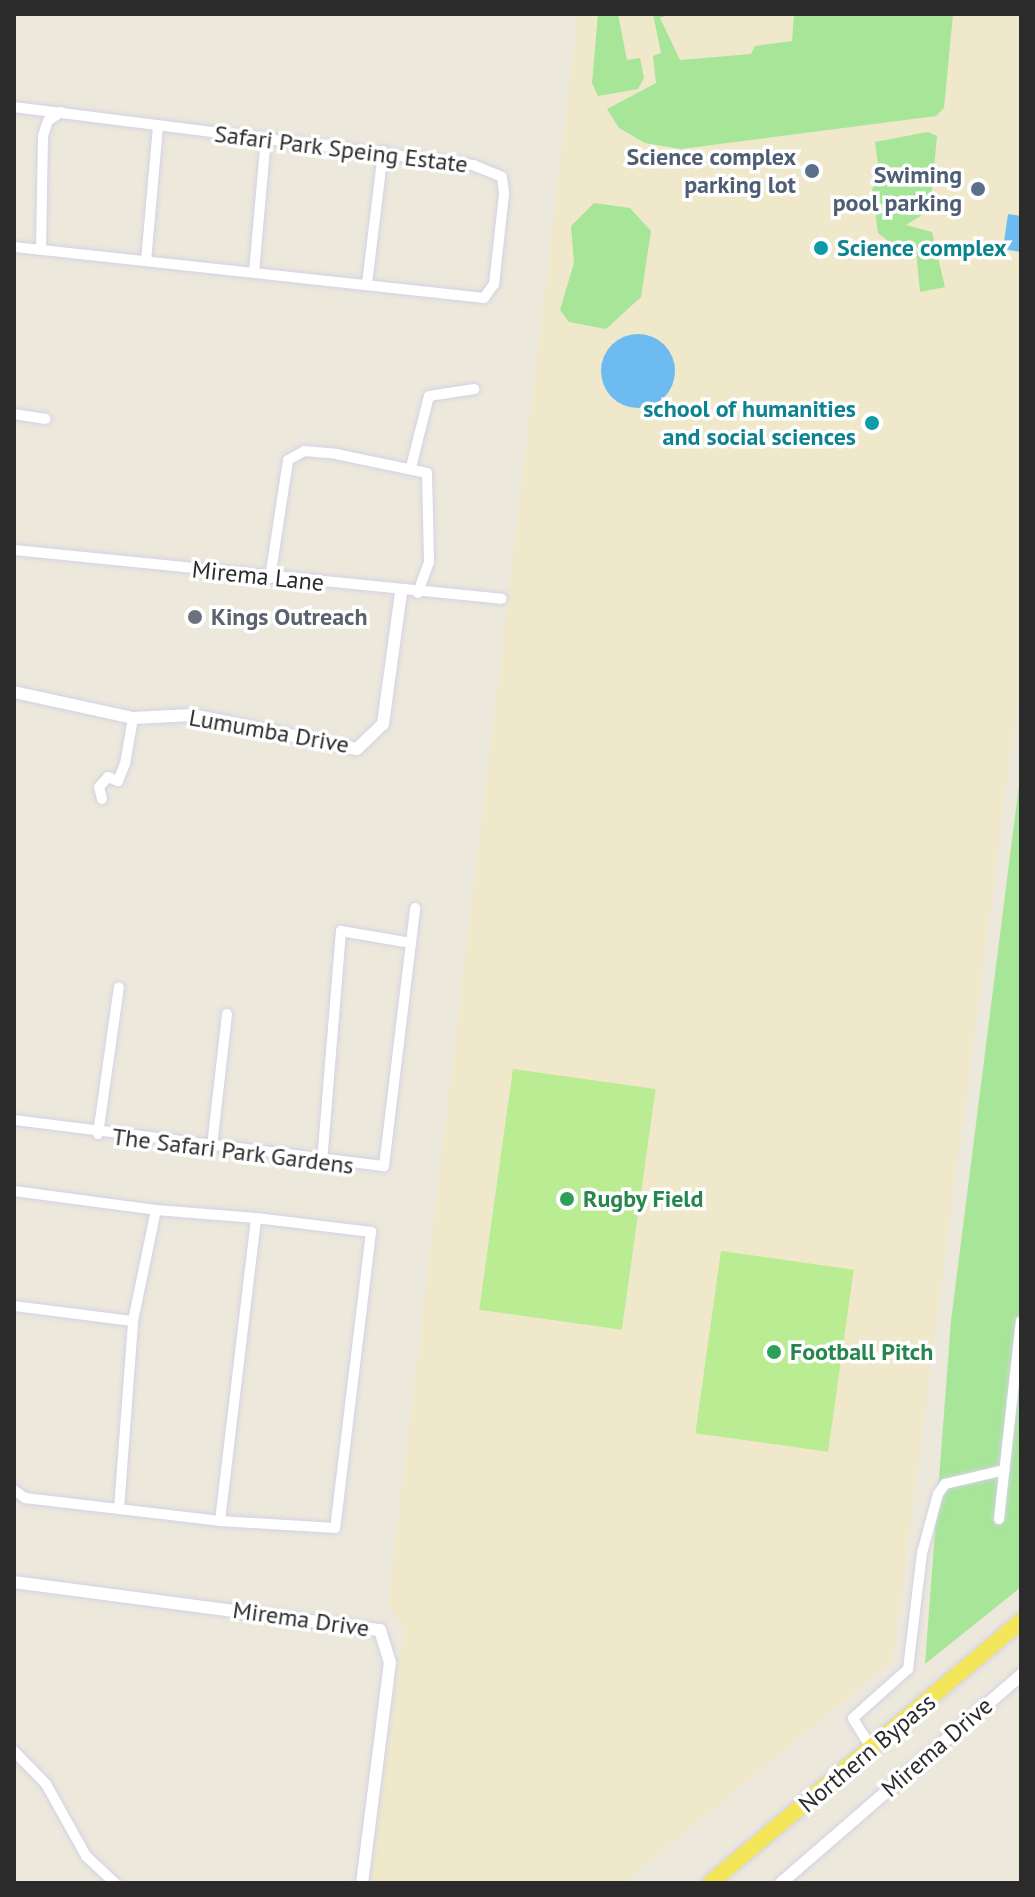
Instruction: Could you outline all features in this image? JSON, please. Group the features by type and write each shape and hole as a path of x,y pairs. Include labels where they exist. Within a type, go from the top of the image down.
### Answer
{"main road":[{"name":"Northern Bypass","path":"710,1883 1021,1621"}],"street":[{"name":"Safari Park Speing Estate","path":"14,107 383,151 487,168 502,177 494,284 484,298 14,247"},
{"path":"41,250 43,136 48,121 61,112"},
{"path":"146,261 158,126"},
{"path":"254,272 266,138"},
{"path":"367,284 383,151"},
{"path":"411,467 429,396 474,389"},
{"path":"14,414 46,419"},
{"path":"270,578 292,455 336,454 411,467 427,473 431,485 429,562 418,593"},
{"name":"Mirema Lane","path":"14,550 401,592 502,599"},
{"name":"Lumumba Drive","path":"14,692 133,718 192,715 357,749 383,724 401,592"},
{"path":"102,799 99,787 108,777 118,781 125,764 133,718"},
{"name":"The Safari Park Gardens","path":"14,1120 98,1134 322,1162 384,1166 415,908"},
{"path":"322,1162 341,931 411,943"},
{"path":"98,1134 119,987"},
{"path":"212,1146 227,1014"},
{"path":"14,1191 156,1210 366,1230 374,1253 337,1527 220,1521 25,1498 14,1490"},
{"path":"119,1509 133,1321 156,1210"},
{"path":"220,1521 256,1218"},
{"path":"14,1306 133,1321"},
{"path":"999,1519 1021,1321"},
{"path":"872,1749 853,1718 908,1669 922,1553 938,1494 945,1484 1004,1470"},
{"name":"Mirema Drive","path":"14,1582 380,1630 390,1662 362,1883"},
{"name":"Mirema Drive","path":"781,1883 1021,1675"},
{"path":"14,1751 46,1784 86,1856 109,1881"}],"shaded area":[{"path":"578,14 1021,14 1021,674 893,1660 624,1883 370,1883 404,1627 388,1605"}],"green space":[{"path":"598,14 618,14 627,60 640,58 644,78 638,89 598,96 592,83"},
{"path":"653,14 672,14 660,18 680,60 751,54 755,46 792,41 794,14 953,14 944,108 936,116 681,149 645,143 619,128 607,109 656,83 653,56 661,53"},
{"path":"928,132 937,136 930,210 906,225 932,232 945,287 920,292 916,250 901,251 878,233 872,189 880,179 875,142"},
{"path":"594,203 630,208 651,231 641,297 606,329 569,322 560,310 574,263 571,226"},
{"path":"1021,769 1021,1587 925,1664 951,1321"},
{"name":"Rugby Field","path":"513,1069 656,1089 622,1330 479,1310"},
{"name":"Football Pitch","path":"721,1251 854,1270 828,1452 695,1433"}],"water":[{"path":"1008,214 1021,216 1021,252 1003,249"},
{"path":"638,334 652,337 664,345 672,357 675,371 672,385 664,397 652,405 638,408 624,405 612,397 604,385 601,371 604,357 612,345 624,337"}],"place":[{"name":"Science complex parking lot","path":"812,171"},
{"name":"Swiming pool parking","path":"978,189"},
{"name":"Science complex","path":"821,248"},
{"name":"school of humanities and social sciences","path":"872,423"},
{"name":"Kings Outreach","path":"195,617"},
{"name":"Rugby Field","path":"567,1199"},
{"name":"Football Pitch","path":"774,1352"}]}
